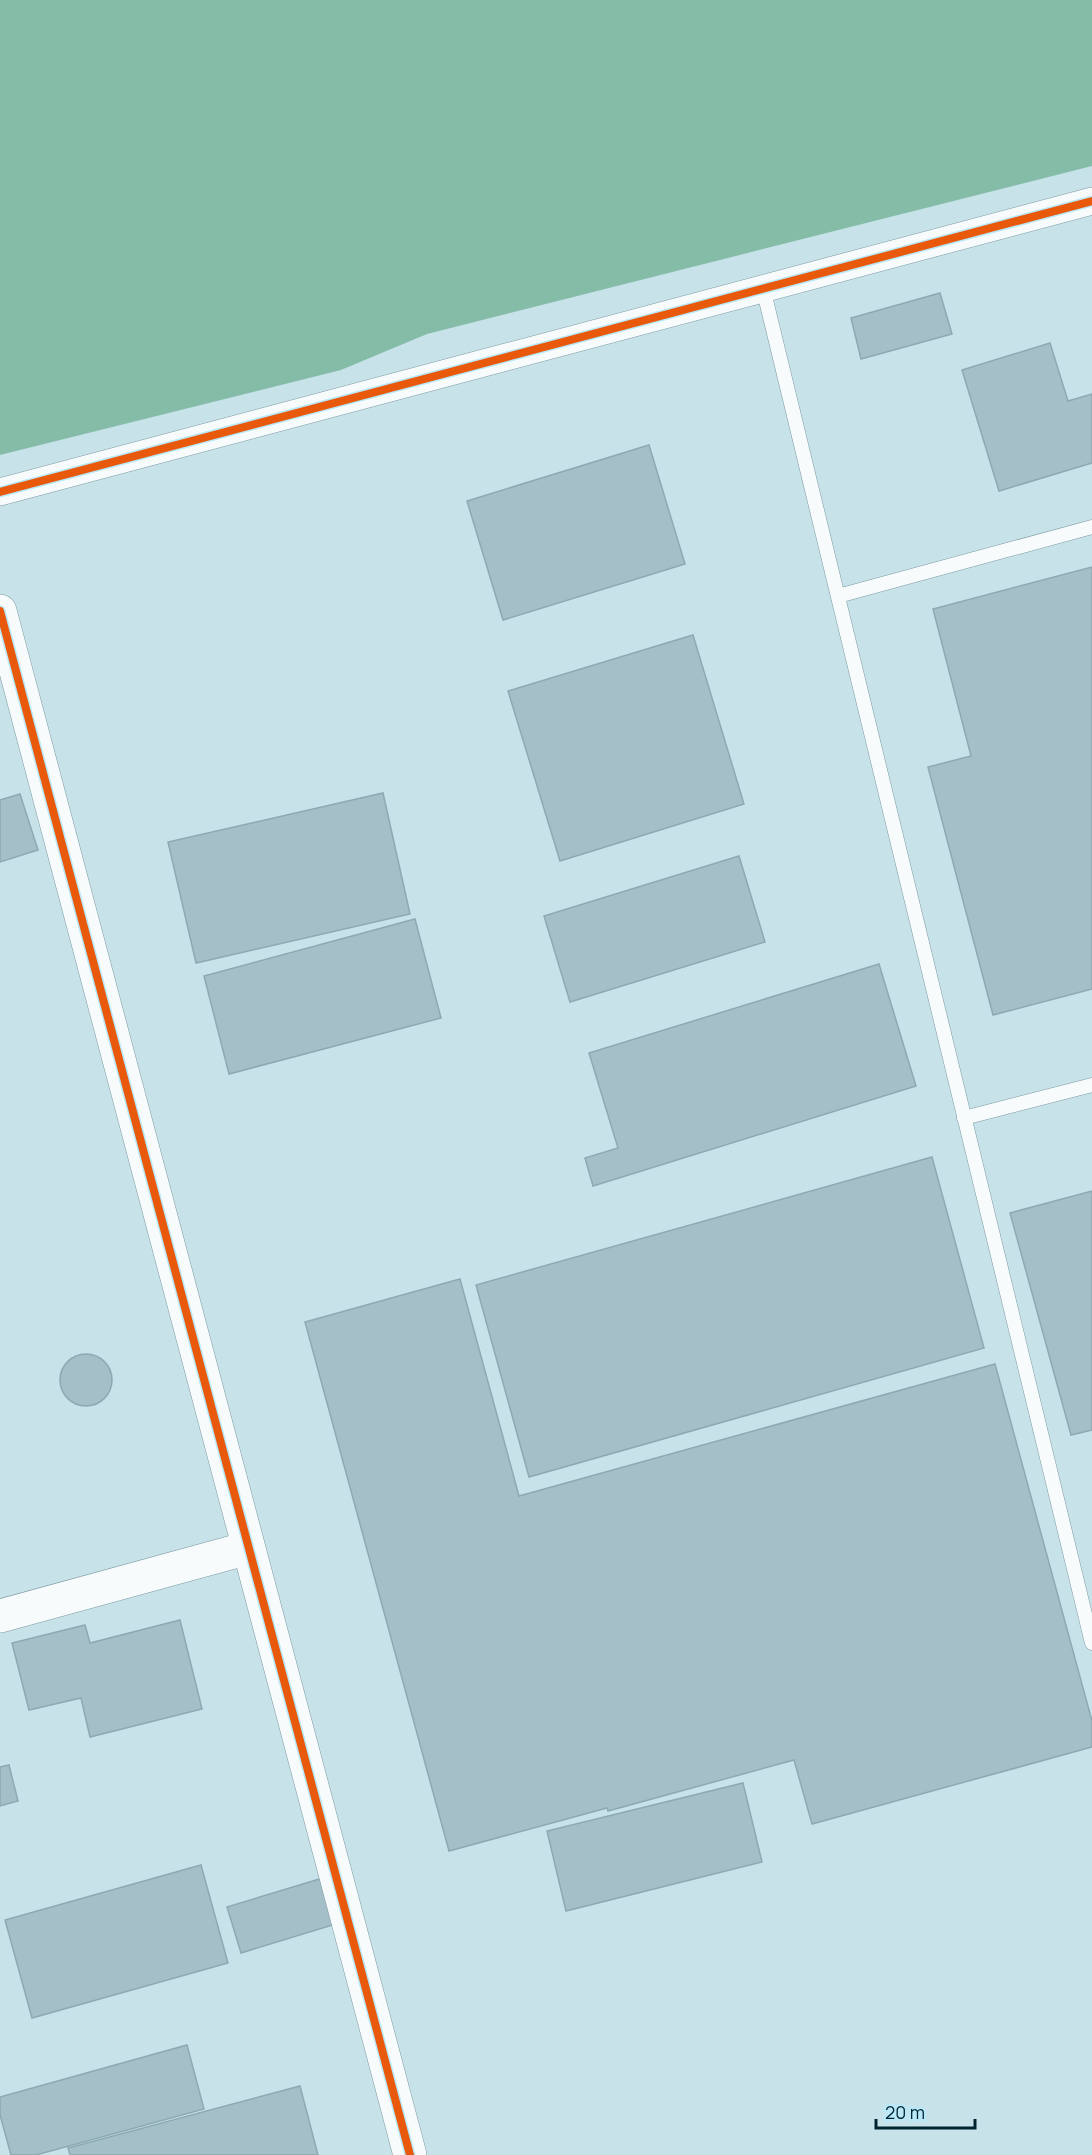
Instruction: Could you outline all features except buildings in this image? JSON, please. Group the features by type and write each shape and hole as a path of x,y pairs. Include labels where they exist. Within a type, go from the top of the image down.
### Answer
{"street":[{"path":"0,492 1092,201"},
{"path":"0,611 410,2155"},
{"path":"0,1616 248,1548"}],"lane":[{"path":"763,288 1092,1643"},
{"path":"838,596 1092,527"},
{"path":"964,1118 1092,1085"}],"shaded area":[{"path":"0,0 1092,0 1092,166 427,334 341,370 0,455"}],"cycle path":[{"path":"0,492 1092,201"},
{"path":"0,611 410,2155"}]}
